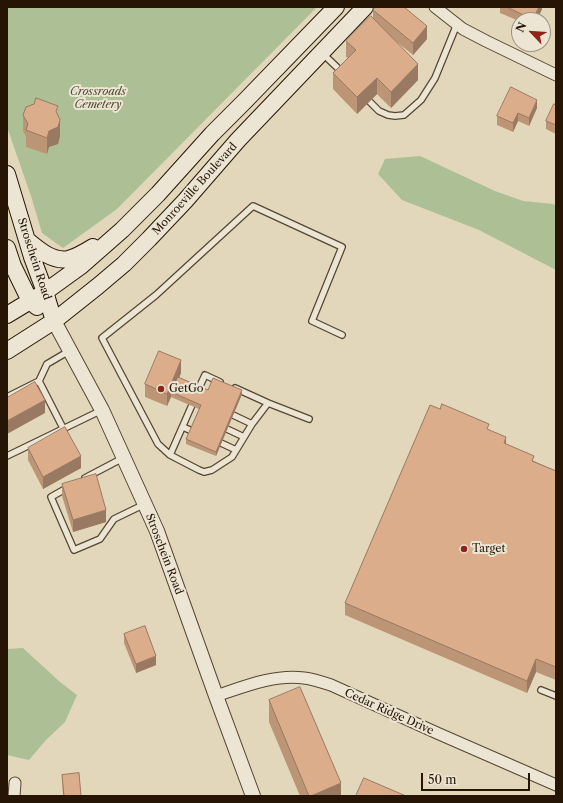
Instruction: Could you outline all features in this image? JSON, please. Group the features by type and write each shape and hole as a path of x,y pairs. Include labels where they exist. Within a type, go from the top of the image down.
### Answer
{"main road":[{"path":"7,315 45,292 81,266 122,230 158,194 212,134 336,7"},
{"name":"Monroeville Boulevard","path":"7,351 54,321 124,264 185,201 238,140 366,7"},
{"name":"Stroschein Road","path":"7,174 54,321"},
{"path":"27,240 51,257 67,260 79,256 122,230"},
{"name":"Stroschein Road","path":"7,248 13,266 30,301 54,321"}],"street":[{"path":"435,7 458,24 486,41 556,75"},
{"name":"Stroschein Road","path":"54,321 102,410 165,551 253,796"},
{"name":"Cedar Ridge Drive","path":"216,696 275,679 303,678 316,680 331,685 556,785"},
{"path":"14,796 15,783"}],"lane":[{"path":"360,91 379,111 388,115 404,115 421,100 435,78 458,24"},
{"path":"322,53 346,76"},
{"path":"268,403 252,424 232,457 212,470 204,472 170,455 158,444 102,338 156,295 253,206 342,247 312,321 342,335"},
{"path":"7,397 38,381 47,364 70,351"},
{"path":"198,390 205,375 226,384"},
{"path":"38,381 63,428"},
{"path":"233,387 308,419"},
{"path":"170,455 191,414 192,406"},
{"path":"7,456 102,410"},
{"path":"233,415 252,424"},
{"path":"183,427 192,431"},
{"path":"227,429 244,437"},
{"path":"221,443 236,450"},
{"path":"77,483 124,457"},
{"path":"71,486 51,497 74,550 100,539 114,519 145,504"},
{"path":"541,690 556,696"}],"green space":[{"name":"Crossroads Cemetery","path":"7,7 317,7 117,209 63,248 42,233 7,127"},
{"path":"420,156 495,191 523,201 553,204 556,206 556,270 479,230 402,200 378,174 385,159"},
{"path":"23,648 60,682 77,695 65,722 46,740 29,760 7,755 7,649"}],"building":[{"path":"376,7 404,7 427,26 413,43 373,10"},
{"path":"507,7 539,7 536,12 518,12"},
{"path":"371,16 418,64 391,92 377,78 357,97 333,73 356,50 346,41"},
{"path":"511,87 537,100 529,118 518,113 513,123 497,116"},
{"path":"36,98 58,106 56,111 60,120 58,127 49,131 47,138 26,130 28,124 23,115 26,107 34,104"},
{"path":"554,104 556,105 556,125 546,121"},
{"path":"159,351 181,360 167,394 145,384"},
{"path":"178,377 208,390 213,378 242,390 216,452 186,439 201,405 171,392"},
{"path":"35,382 45,400 7,421 7,398"},
{"name":"Target","path":"442,404 489,424 487,429 506,437 504,443 534,456 532,461 556,471 556,667 536,659 527,681 345,603 430,405 440,409"},
{"path":"65,427 81,456 43,477 28,448"},
{"path":"96,474 106,510 73,520 62,484"},
{"path":"145,626 156,656 136,664 124,634"},
{"path":"300,687 341,783 311,796 309,796 269,700"},
{"path":"79,773 81,796 64,796 62,775"},
{"path":"364,778 406,796 356,796"}],"place":[{"name":"GetGo","path":"161,389"},
{"name":"Target","path":"464,549"}]}
